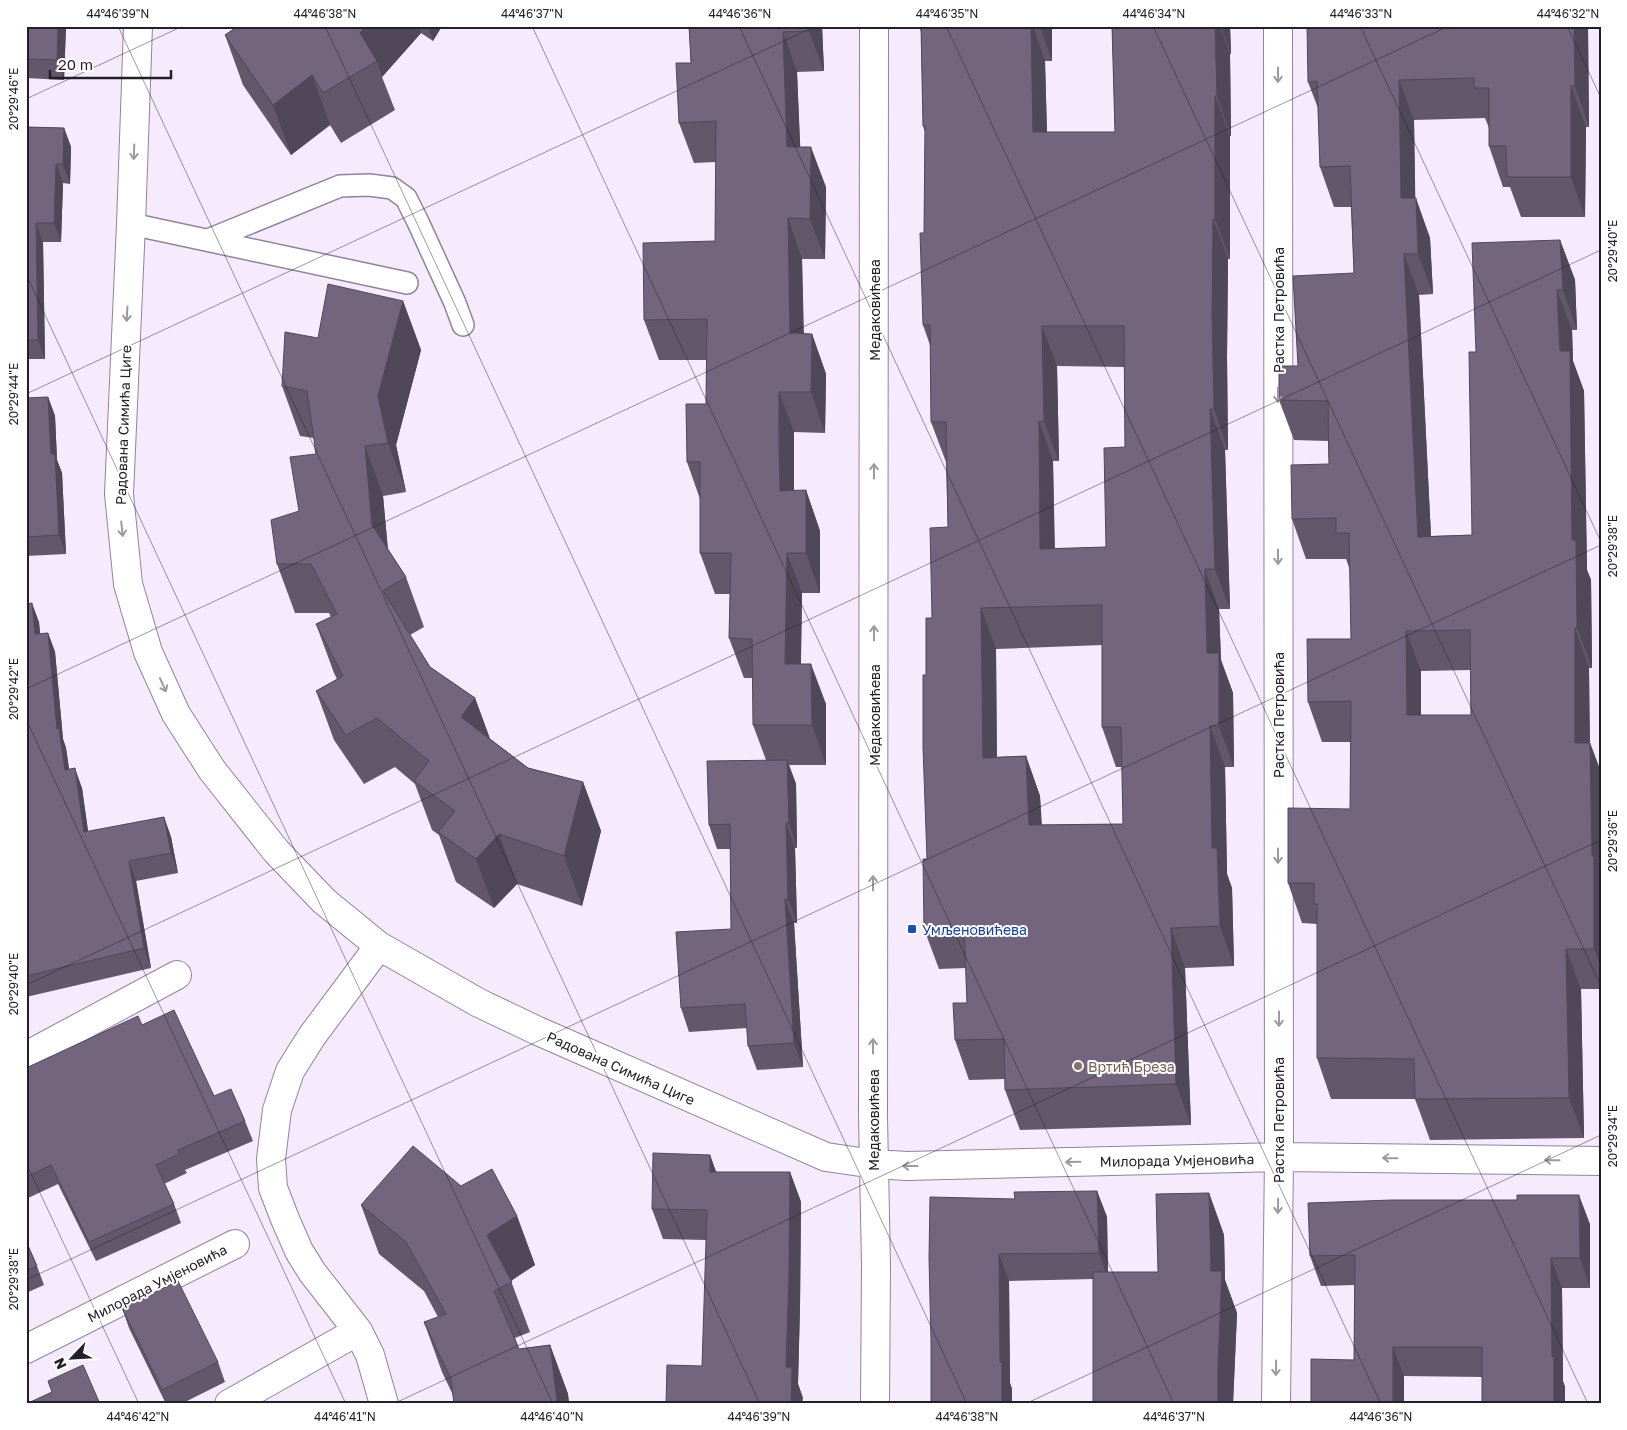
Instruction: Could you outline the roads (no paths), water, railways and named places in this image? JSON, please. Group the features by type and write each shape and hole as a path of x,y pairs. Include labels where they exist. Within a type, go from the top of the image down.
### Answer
{"street":[{"name":"Радована Симића Циге","path":"138,26 119,494 128,584 148,652 176,714 212,770 276,851 324,901 379,946 479,1002 577,1049 826,1158 874,1164"},
{"name":"Медаковићева","path":"874,26 875,1404"},
{"name":"Растка Петровића","path":"1276,1404 1279,1157 1278,26"},
{"path":"379,946 312,1036 290,1071 277,1110 271,1159 273,1188 285,1220 300,1251 323,1287 358,1331 370,1355 384,1404"},
{"path":"26,1056 178,975"},
{"name":"Милорада Умјеновића","path":"874,1164 916,1166 1279,1157 1601,1161"},
{"name":"Милорада Умјеновића","path":"26,1349 235,1244"},
{"path":"229,1404 358,1331"}],"lane":[{"path":"208,240 340,186 369,185 392,188 406,198 455,303 463,325"},
{"path":"131,224 407,283"}],"place":[{"name":"Умљеновићева","path":"912,929"},
{"name":"Вртић Бреза","path":"1078,1066"}]}
